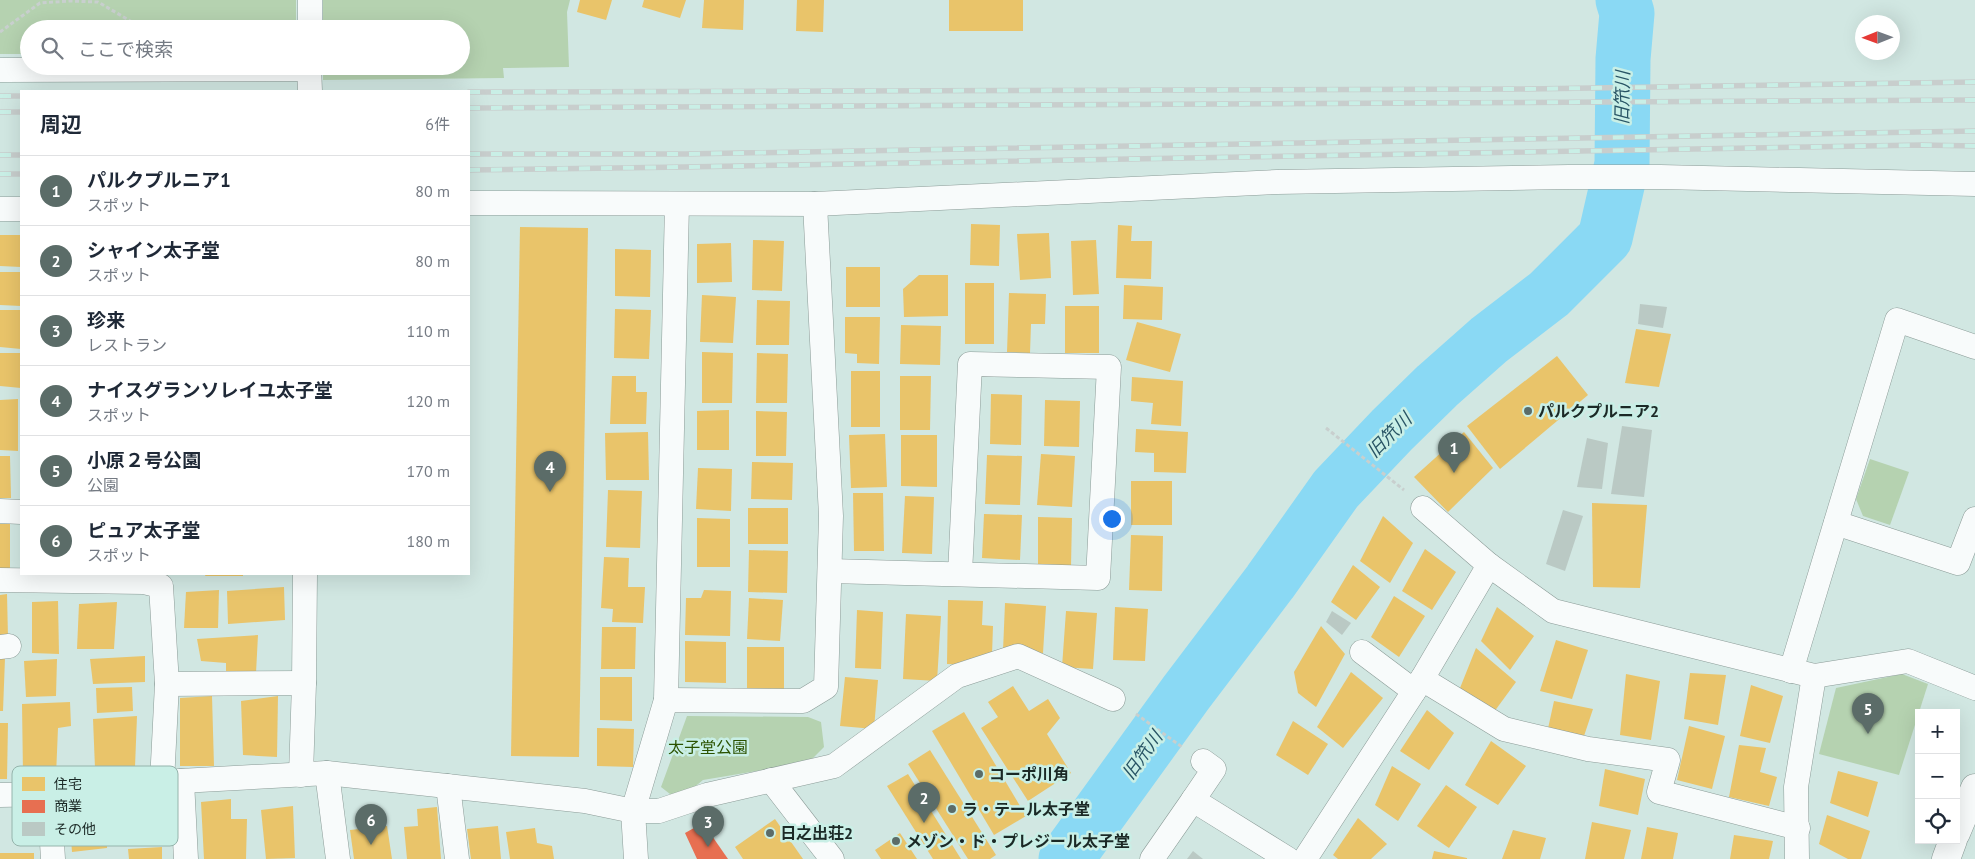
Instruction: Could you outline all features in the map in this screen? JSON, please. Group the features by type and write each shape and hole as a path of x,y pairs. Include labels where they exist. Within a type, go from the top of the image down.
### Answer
{"street":[{"path":"310,0 310,20"},
{"path":"0,70 20,70"},
{"path":"258,75 309,76"},
{"path":"470,203 815,204 1277,182 1569,177 1660,177 1975,184"},
{"path":"636,859 633,811 666,700 677,204"},
{"path":"666,700 803,701 826,687 831,516 815,204"},
{"path":"0,209 20,209"},
{"path":"1791,671 1897,320 1975,347"},
{"path":"830,571 1098,578 1109,368 970,364 960,574"},
{"path":"1415,500 1489,565 1552,611 1814,676 1908,661 1975,688"},
{"path":"0,511 20,512"},
{"path":"1836,523 1958,563 1975,519"},
{"path":"1305,859 1418,685 1489,565"},
{"path":"301,775 305,575"},
{"path":"0,580 144,578 161,586 171,766"},
{"path":"1362,652 1418,685 1504,729 1588,749 1668,760 1659,792 1798,828"},
{"path":"178,782 327,773 584,801 633,811 659,811 707,795 834,766 956,676 1018,656 1113,699"},
{"path":"1797,859 1796,787 1814,676"},
{"path":"167,684 304,683"},
{"path":"1152,859 1214,769 1203,761"},
{"path":"327,773 338,859"},
{"path":"771,780 832,859"},
{"path":"448,786 457,859"},
{"path":"1960,824 1975,788"},
{"path":"1193,800 1288,859"},
{"path":"178,815 186,859"},
{"path":"1946,859 1952,844"},
{"path":"53,846 54,859"}],"path":[{"path":"0,32 40,3 98,2 129,20"},
{"path":"1326,428 1415,500"},
{"path":"1113,699 1203,761"}],"green space":[{"path":"0,0 296,0 296,20 20,20 20,54 0,54"},
{"path":"323,0 570,0 567,12 569,67 503,68 504,78 323,80 323,75 470,75 470,20 323,20"},
{"path":"1870,459 1909,472 1890,525 1863,516 1856,499"},
{"path":"1902,674 1928,684 1920,709 1915,709 1915,725 1899,775 1819,754 1836,688"},
{"name":"太子堂公園","path":"687,716 808,717 821,722 824,747 809,762 703,780 686,794 670,794 661,787"}],"building: 住宅":[{"path":"580,0 612,0 606,20 577,12"},
{"path":"644,0 686,0 680,18 642,7"},
{"path":"704,0 744,0 743,30 702,28"},
{"path":"797,0 824,0 823,32 796,31"},
{"path":"949,0 1023,0 1023,31 949,31"},
{"path":"971,224 1000,225 999,266 970,265"},
{"path":"1118,225 1132,226 1131,241 1152,241 1151,279 1116,278"},
{"path":"520,227 588,228 579,757 511,756"},
{"path":"1049,233 1051,278 1020,280 1017,234"},
{"path":"0,235 20,235 20,267 0,266"},
{"path":"753,240 784,241 782,291 752,290"},
{"path":"1096,240 1099,294 1073,295 1071,241"},
{"path":"731,243 732,282 697,283 697,244"},
{"path":"615,249 651,250 650,297 615,296"},
{"path":"846,267 880,267 880,307 846,307"},
{"path":"0,272 20,272 20,306 0,305"},
{"path":"919,275 948,275 948,316 904,317 903,289"},
{"path":"965,283 994,283 994,344 965,344"},
{"path":"1124,285 1163,287 1162,320 1123,319"},
{"path":"1009,293 1046,294 1045,324 1031,324 1030,353 1007,352"},
{"path":"702,295 736,297 733,343 700,342"},
{"path":"757,300 790,301 789,345 756,345"},
{"path":"1065,306 1099,306 1099,353 1065,353"},
{"path":"615,309 651,310 649,359 614,358"},
{"path":"0,310 20,310 20,349 0,347"},
{"path":"845,317 880,317 879,364 857,363 857,354 845,353"},
{"path":"1137,322 1181,334 1170,372 1126,360"},
{"path":"901,325 941,326 940,365 900,364"},
{"path":"1636,329 1671,334 1659,387 1625,383"},
{"path":"702,352 733,353 732,403 702,403"},
{"path":"0,353 20,353 20,388 0,386"},
{"path":"757,353 788,354 787,403 756,403"},
{"name":"パルクプルニア2","path":"1557,356 1588,395 1500,469 1467,426"},
{"path":"851,371 880,371 880,427 851,427"},
{"path":"612,376 636,376 636,392 647,392 646,424 610,424"},
{"path":"900,376 931,376 930,430 900,430"},
{"path":"1132,377 1183,381 1181,426 1151,424 1153,403 1131,401"},
{"path":"991,394 1022,395 1021,445 990,444"},
{"path":"18,399 18,451 0,450 0,400"},
{"path":"1045,400 1080,401 1079,447 1044,446"},
{"path":"729,410 729,450 697,450 697,411"},
{"path":"756,411 787,412 786,456 756,456"},
{"path":"1136,429 1188,432 1186,473 1154,472 1154,453 1135,452"},
{"path":"648,432 649,480 606,480 605,433"},
{"path":"1464,432 1493,468 1448,512 1414,477"},
{"path":"885,434 887,487 851,488 849,435"},
{"path":"901,435 937,435 937,487 901,486"},
{"path":"1041,454 1075,456 1072,507 1037,505"},
{"path":"987,455 1022,456 1020,505 985,504"},
{"path":"0,456 10,456 11,498 0,498"},
{"path":"752,462 793,463 792,500 751,499"},
{"path":"698,468 732,469 731,511 696,509"},
{"path":"1131,481 1172,481 1172,525 1131,525"},
{"path":"608,490 642,491 640,548 606,547"},
{"path":"853,493 883,493 884,551 854,551"},
{"path":"905,496 934,497 932,554 902,553"},
{"path":"1592,503 1647,505 1640,588 1593,587"},
{"path":"748,508 788,508 788,544 748,544"},
{"path":"984,514 1022,515 1020,560 982,558"},
{"path":"1383,516 1413,543 1390,583 1360,561"},
{"path":"1038,517 1072,518 1071,566 1038,566"},
{"path":"697,518 730,519 730,567 697,567"},
{"path":"0,524 10,524 10,568 0,568"},
{"path":"1131,535 1163,536 1162,591 1129,590"},
{"path":"1425,549 1456,572 1432,610 1402,591"},
{"path":"749,550 788,551 787,593 748,592"},
{"path":"604,557 629,558 628,587 645,587 643,623 612,622 613,609 601,608"},
{"path":"1353,565 1380,587 1356,620 1331,602"},
{"path":"206,575 243,575 243,576"},
{"path":"284,587 285,620 228,624 227,591"},
{"path":"219,590 218,628 184,628 186,592"},
{"path":"704,590 731,591 730,636 685,635 686,598 701,598"},
{"path":"7,594 8,638 0,638 0,595"},
{"path":"1394,596 1425,616 1399,657 1371,637"},
{"path":"749,598 783,600 780,641 747,639"},
{"path":"948,600 983,601 982,625 993,626 992,655 974,665 947,664"},
{"path":"58,601 59,654 32,653 32,602"},
{"path":"117,602 114,649 77,649 79,604"},
{"path":"1005,603 1046,606 1043,653 1003,651"},
{"path":"1115,607 1148,609 1145,661 1113,660"},
{"path":"1497,607 1534,636 1510,670 1481,641"},
{"path":"857,610 883,612 881,669 855,668"},
{"path":"1066,611 1097,613 1093,669 1062,667"},
{"path":"906,614 941,616 937,681 903,679"},
{"path":"1321,626 1345,654 1316,707 1298,693 1294,672"},
{"path":"602,627 636,627 635,669 601,669"},
{"path":"258,635 256,673 226,673 226,663 201,661 197,639"},
{"path":"1556,640 1588,650 1572,699 1540,691"},
{"path":"685,641 726,642 726,683 685,682"},
{"path":"747,647 784,647 784,689 747,689"},
{"path":"1476,648 1516,682 1494,712 1460,688"},
{"path":"145,656 145,682 93,684 90,659"},
{"path":"0,658 5,658 3,711 0,711"},
{"path":"57,659 56,696 26,697 24,661"},
{"path":"1351,672 1383,698 1343,748 1317,727"},
{"path":"1690,673 1726,675 1718,725 1684,719"},
{"path":"1626,674 1660,681 1651,740 1620,735"},
{"path":"600,677 632,677 632,721 600,720"},
{"path":"845,677 878,680 874,729 840,726"},
{"path":"1751,685 1783,696 1770,743 1740,736"},
{"path":"1013,686 1029,711 1048,699 1060,718 1047,734 1071,773 1028,801 981,728 998,717 988,702"},
{"path":"132,687 133,711 97,713 96,688"},
{"path":"212,696 214,766 180,766 180,698"},
{"path":"278,696 277,757 243,755 241,701"},
{"path":"1554,701 1593,709 1582,742 1547,733"},
{"path":"70,702 71,726 58,728 56,766 23,766 22,704"},
{"path":"1427,710 1454,733 1429,770 1400,751"},
{"name":"コーポ川角","path":"964,712 1026,816 994,835 932,731"},
{"path":"137,716 135,766 95,766 93,719"},
{"path":"1293,721 1328,744 1308,775 1276,755"},
{"path":"0,723 8,723 7,779 0,779"},
{"path":"1689,726 1725,736 1712,789 1677,780"},
{"path":"597,728 634,729 633,767 597,766"},
{"path":"1491,741 1526,766 1498,805 1465,785"},
{"path":"1739,745 1766,748 1760,772 1777,777 1769,806 1729,797"},
{"name":"ラ・テール太子堂","path":"930,750 996,855 990,859 968,859 908,764"},
{"path":"1392,766 1421,784 1398,821 1375,805"},
{"path":"1605,769 1645,779 1638,815 1599,806"},
{"path":"1838,771 1878,782 1868,817 1830,803"},
{"path":"908,774 961,859 933,859 887,786"},
{"path":"1446,785 1477,807 1449,848 1417,826"},
{"path":"231,799 231,819 247,819 246,859 204,859 201,802"},
{"path":"293,806 295,858 266,859 261,810"},
{"path":"437,807 441,859 407,859 404,827 418,826 417,809"},
{"path":"1827,815 1870,831 1861,859 1848,859 1819,844"},
{"path":"1358,818 1387,844 1371,859 1338,859 1333,855"},
{"name":"日之出荘2","path":"775,819 803,859 743,859 735,847"},
{"path":"1592,822 1631,830 1624,859 1585,859"},
{"path":"387,826 392,859 354,859 350,830"},
{"path":"498,826 501,859 471,859 467,829"},
{"path":"1647,827 1678,833 1673,859 1641,859"},
{"path":"535,828 537,843 552,846 554,859 510,859 506,832"},
{"path":"1513,830 1546,838 1540,859 1502,859"},
{"name":"メゾン・ド・プレジール太子堂","path":"900,833 917,859 881,859 875,850"},
{"path":"1734,835 1773,841 1769,859 1730,859"},
{"path":"72,846 107,846 107,848 72,852"},
{"path":"162,847 162,859 129,859 128,849"},
{"path":"1434,851 1467,858 1467,859 1432,859"},
{"path":"0,853 34,853 34,859 0,859"}],"building: 商業":[{"path":"703,823 728,859 697,859 685,833"}],"building: その他":[{"path":"1640,304 1667,307 1663,328 1638,324"},
{"path":"1622,426 1652,430 1644,497 1611,494"},
{"path":"1587,438 1608,443 1602,489 1577,487"},
{"path":"1563,510 1583,516 1565,571 1546,564"},
{"path":"1332,611 1351,623 1342,635 1326,622"},
{"path":"1193,851 1203,859 1187,859"}],"waterway":[{"name":"旧笊川","path":"1066,859 1186,693 1270,582 1336,489 1437,386 1489,340 1549,294 1605,238 1622,164 1623,59 1627,13 1623,0"}],"railway":[{"path":"470,92 1528,89 1975,82"},
{"path":"0,96 20,96"},
{"path":"470,108 1975,100"},
{"path":"0,112 20,112"},
{"path":"470,154 685,154 1975,131"},
{"path":"470,170 1921,145 1975,146"},
{"path":"0,155 20,155"},
{"path":"0,174 20,174"}],"place":[{"name":"パルクプルニア2","path":"1528,411"},
{"name":"パルクプルニア1","path":"1454,473"},
{"name":"ナイスグランソレイユ太子堂","path":"550,492"},
{"name":"小原２号公園","path":"1868,734"},
{"name":"コーポ川角","path":"979,774"},
{"name":"ラ・テール太子堂","path":"952,809"},
{"name":"シャイン太子堂","path":"924,823"},
{"name":"日之出荘2","path":"770,833"},
{"name":"メゾン・ド・プレジール太子堂","path":"896,841"},
{"name":"ピュア太子堂","path":"371,845"},
{"name":"珍来","path":"708,847"}]}
